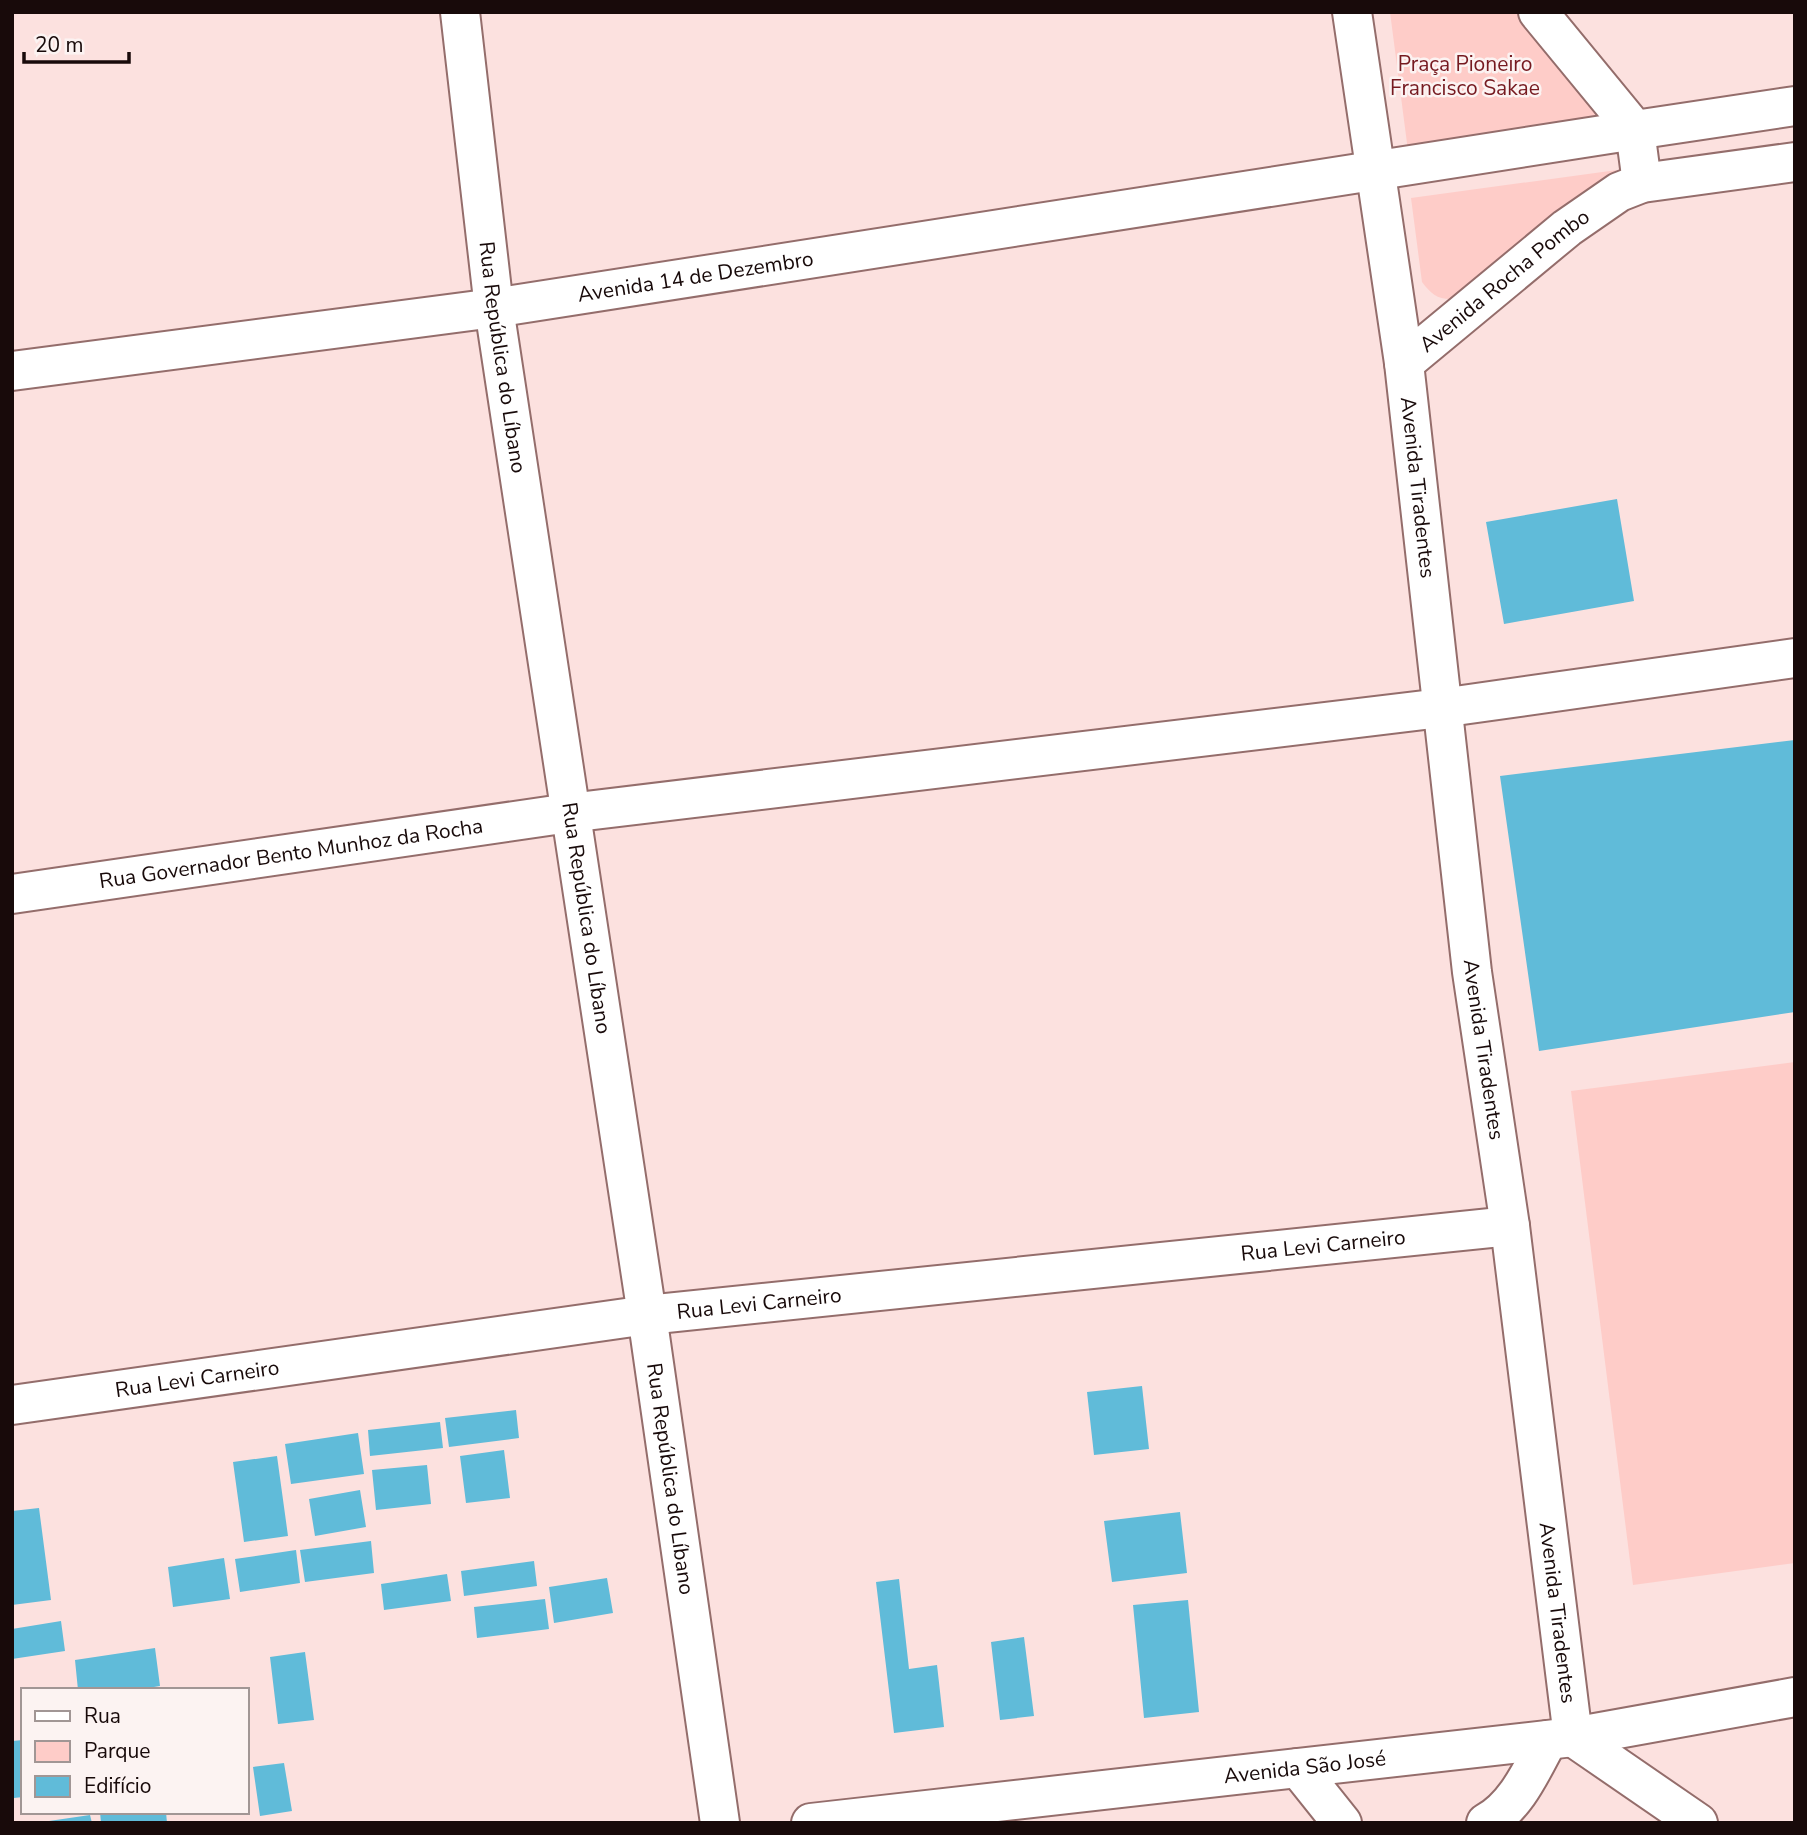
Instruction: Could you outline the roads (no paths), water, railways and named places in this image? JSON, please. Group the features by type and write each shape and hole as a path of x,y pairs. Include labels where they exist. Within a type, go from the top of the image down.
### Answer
{"street":[{"name":"Rua República do Líbano","path":"460,12 494,308 647,1315 720,1823"},
{"name":"Avenida Rocha Pombo","path":"1352,12 1404,363"},
{"path":"1538,12 1635,130 1642,183"},
{"path":"1377,169 1795,106"},
{"name":"Avenida Rocha Pombo","path":"1404,363 1567,228 1619,192 1642,183 1795,162"},
{"name":"Avenida 14 de Dezembro","path":"12,371 494,308 1377,169"},
{"name":"Avenida Tiradentes","path":"1404,363 1472,972 1510,1226 1561,1738"},
{"name":"Rua Governador Bento Munhoz da Rocha","path":"12,894 569,813 1441,708 1795,658"},
{"name":"Rua Levi Carneiro","path":"12,1405 647,1315 1510,1226"},
{"name":"Avenida São José","path":"811,1823 1561,1738 1795,1697"},
{"path":"1486,1823 1514,1799 1561,1738 1698,1823"},
{"path":"1298,1768 1342,1823"}],"park label":[{"name":"Praça Pioneiro Francisco Sakae","path":"1465,76"}]}
